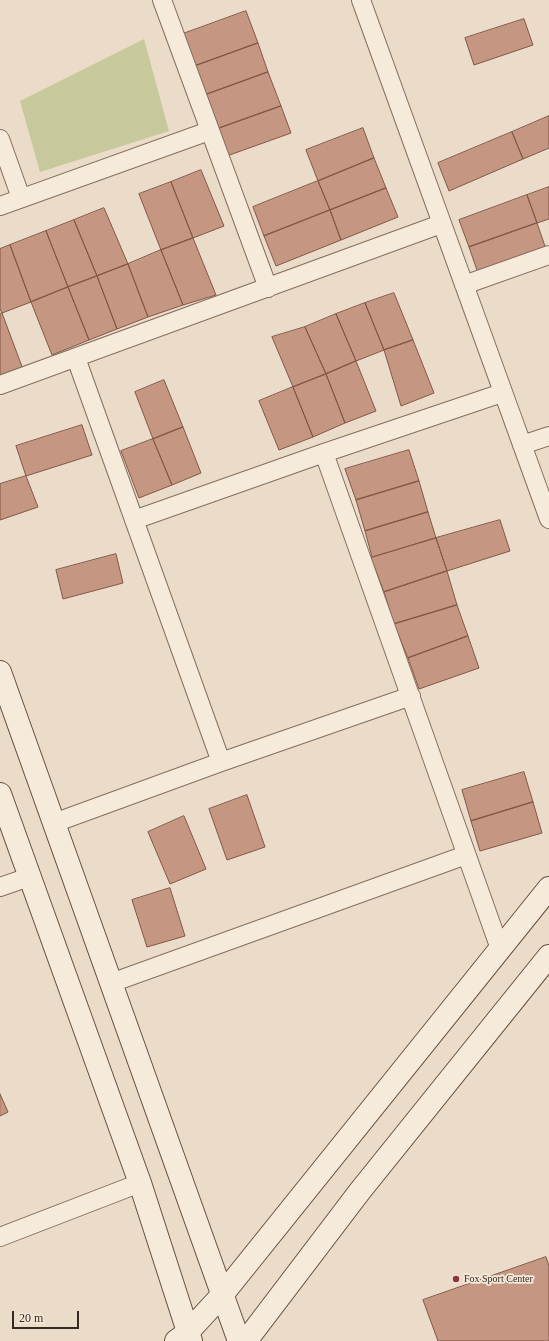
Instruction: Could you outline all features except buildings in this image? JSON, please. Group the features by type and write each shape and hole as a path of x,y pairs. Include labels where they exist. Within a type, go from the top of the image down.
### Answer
{"street":[{"path":"162,0 268,288"},
{"path":"361,0 502,393 549,519"},
{"path":"0,206 209,131"},
{"path":"0,139 21,198"},
{"path":"0,385 441,224"},
{"path":"464,285 549,255"},
{"path":"76,358 221,762"},
{"path":"134,520 324,453 502,393"},
{"path":"522,445 549,436"},
{"path":"324,453 500,950"},
{"path":"0,672 239,1341"},
{"path":"54,823 221,762 411,696"},
{"path":"0,794 140,1184 185,1338"},
{"path":"111,983 466,855"},
{"path":"0,887 29,877"},
{"path":"185,1338 222,1295 549,888"},
{"path":"246,1341 360,1191 549,956"},
{"path":"0,1237 140,1184"}],"green space":[{"path":"144,39 169,131 40,172 20,101"}],"place":[{"name":"Fox Sport Center","path":"456,1279"}]}
